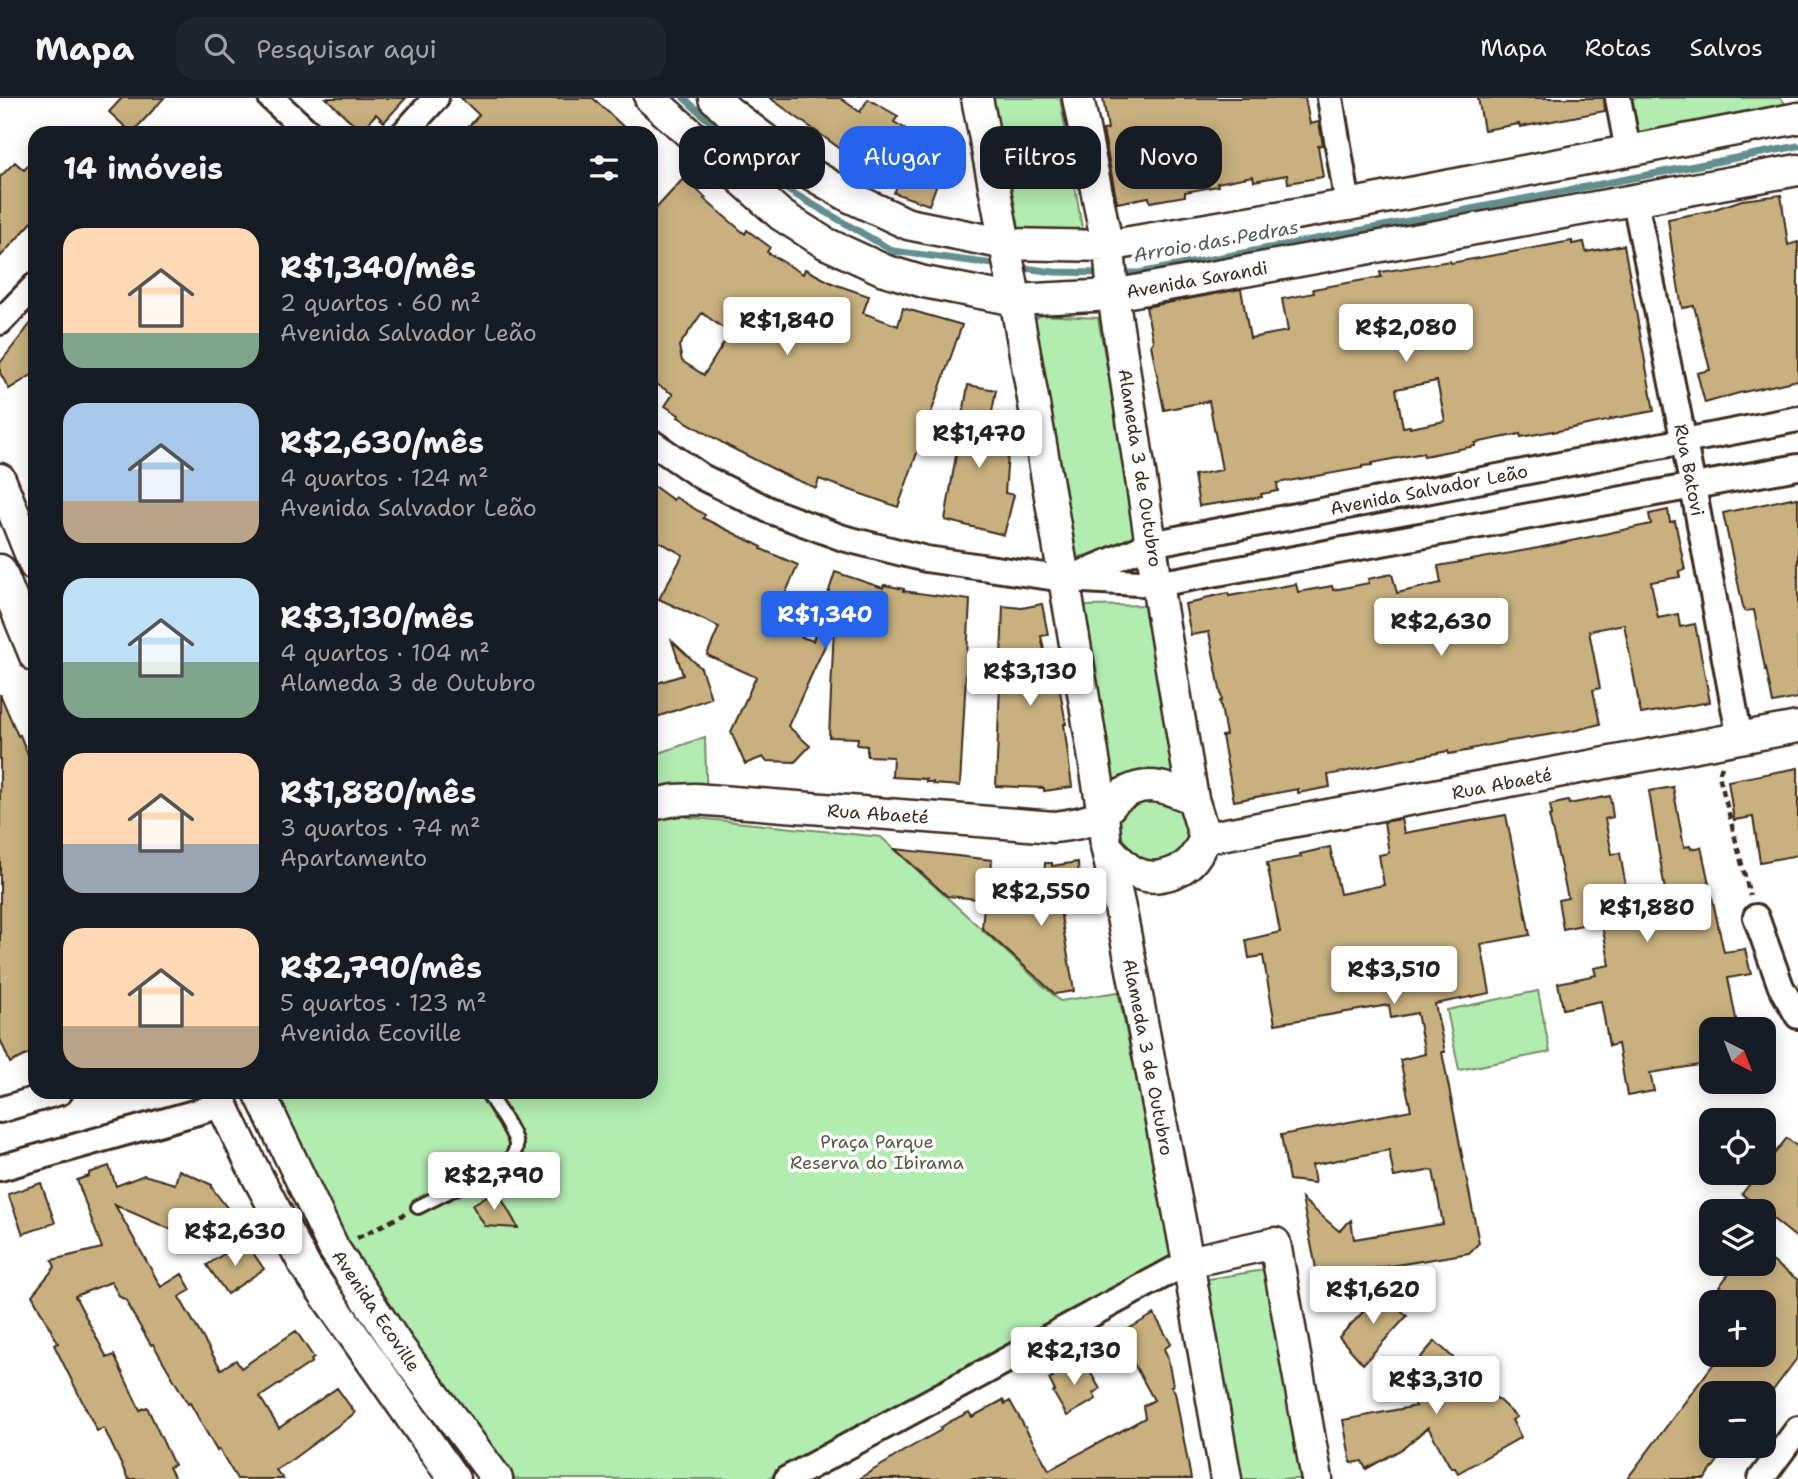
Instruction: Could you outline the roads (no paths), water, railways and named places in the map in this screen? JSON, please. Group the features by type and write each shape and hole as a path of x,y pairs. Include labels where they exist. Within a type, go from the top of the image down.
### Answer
{"street":[{"path":"271,98 301,126"},
{"path":"410,126 436,98"},
{"name":"Avenida Sarandi","path":"650,98 781,215 825,243 884,270 924,282 1015,293 1111,272 1348,205 1798,118"},
{"name":"Avenida Sarandi","path":"714,98 809,173 852,198 908,225 1111,272 1635,201 1798,170"},
{"name":"Alameda 3 de Outubro","path":"977,98 1015,293 1065,579 1106,846 1188,1262 1226,1479"},
{"name":"Alameda 3 de Outubro","path":"1078,98 1111,272 1157,584 1193,799 1205,838"},
{"path":"1330,98 1348,205"},
{"path":"1618,98 1628,151"},
{"name":"Rua Batovi","path":"1635,201 1693,486 1740,739"},
{"path":"0,322 28,293"},
{"name":"Avenida Salvador Leão","path":"1065,579 1151,544 1798,419"},
{"path":"658,447 702,477 771,511 843,538 926,559 1065,579 1157,584 1798,467"},
{"path":"0,479 28,549"},
{"path":"0,570 28,639"},
{"name":"Rua Abaeté","path":"1205,838 1798,727"},
{"path":"1103,814 1120,797 1136,788 1155,785 1173,789 1193,799"},
{"name":"Rua Abaeté","path":"658,804 695,799 1054,827 1078,823 1103,814"},
{"path":"1106,846 1133,872 1161,877 1187,865 1197,854 1205,838"},
{"path":"1119,905 1131,890 1148,876"},
{"path":"1756,917 1781,987 1798,1016"},
{"path":"0,1110 37,1099"},
{"path":"0,1168 216,1099"},
{"name":"Avenida Ecoville","path":"219,1099 305,1266 454,1479"},
{"name":"Avenida Ecoville","path":"262,1099 334,1249 398,1346 497,1479"},
{"path":"255,1172 289,1159"},
{"path":"787,1479 1188,1262 1275,1243 1317,1479"},
{"path":"1761,1479 1798,1429"}],"lane":[{"path":"418,1207 509,1161 516,1146 514,1137 491,1099"}],"waterway":[{"name":"Arroio das Pedras","path":"684,98 779,185 893,251 1001,265"},
{"name":"Arroio das Pedras","path":"1118,273 1139,273 1798,146"},
{"name":"Arroio das Pedras","path":"1017,267 1054,272 1103,273"}],"park label":[{"name":"Praça Parque Reserva do Ibirama","path":"877,1152"}]}
